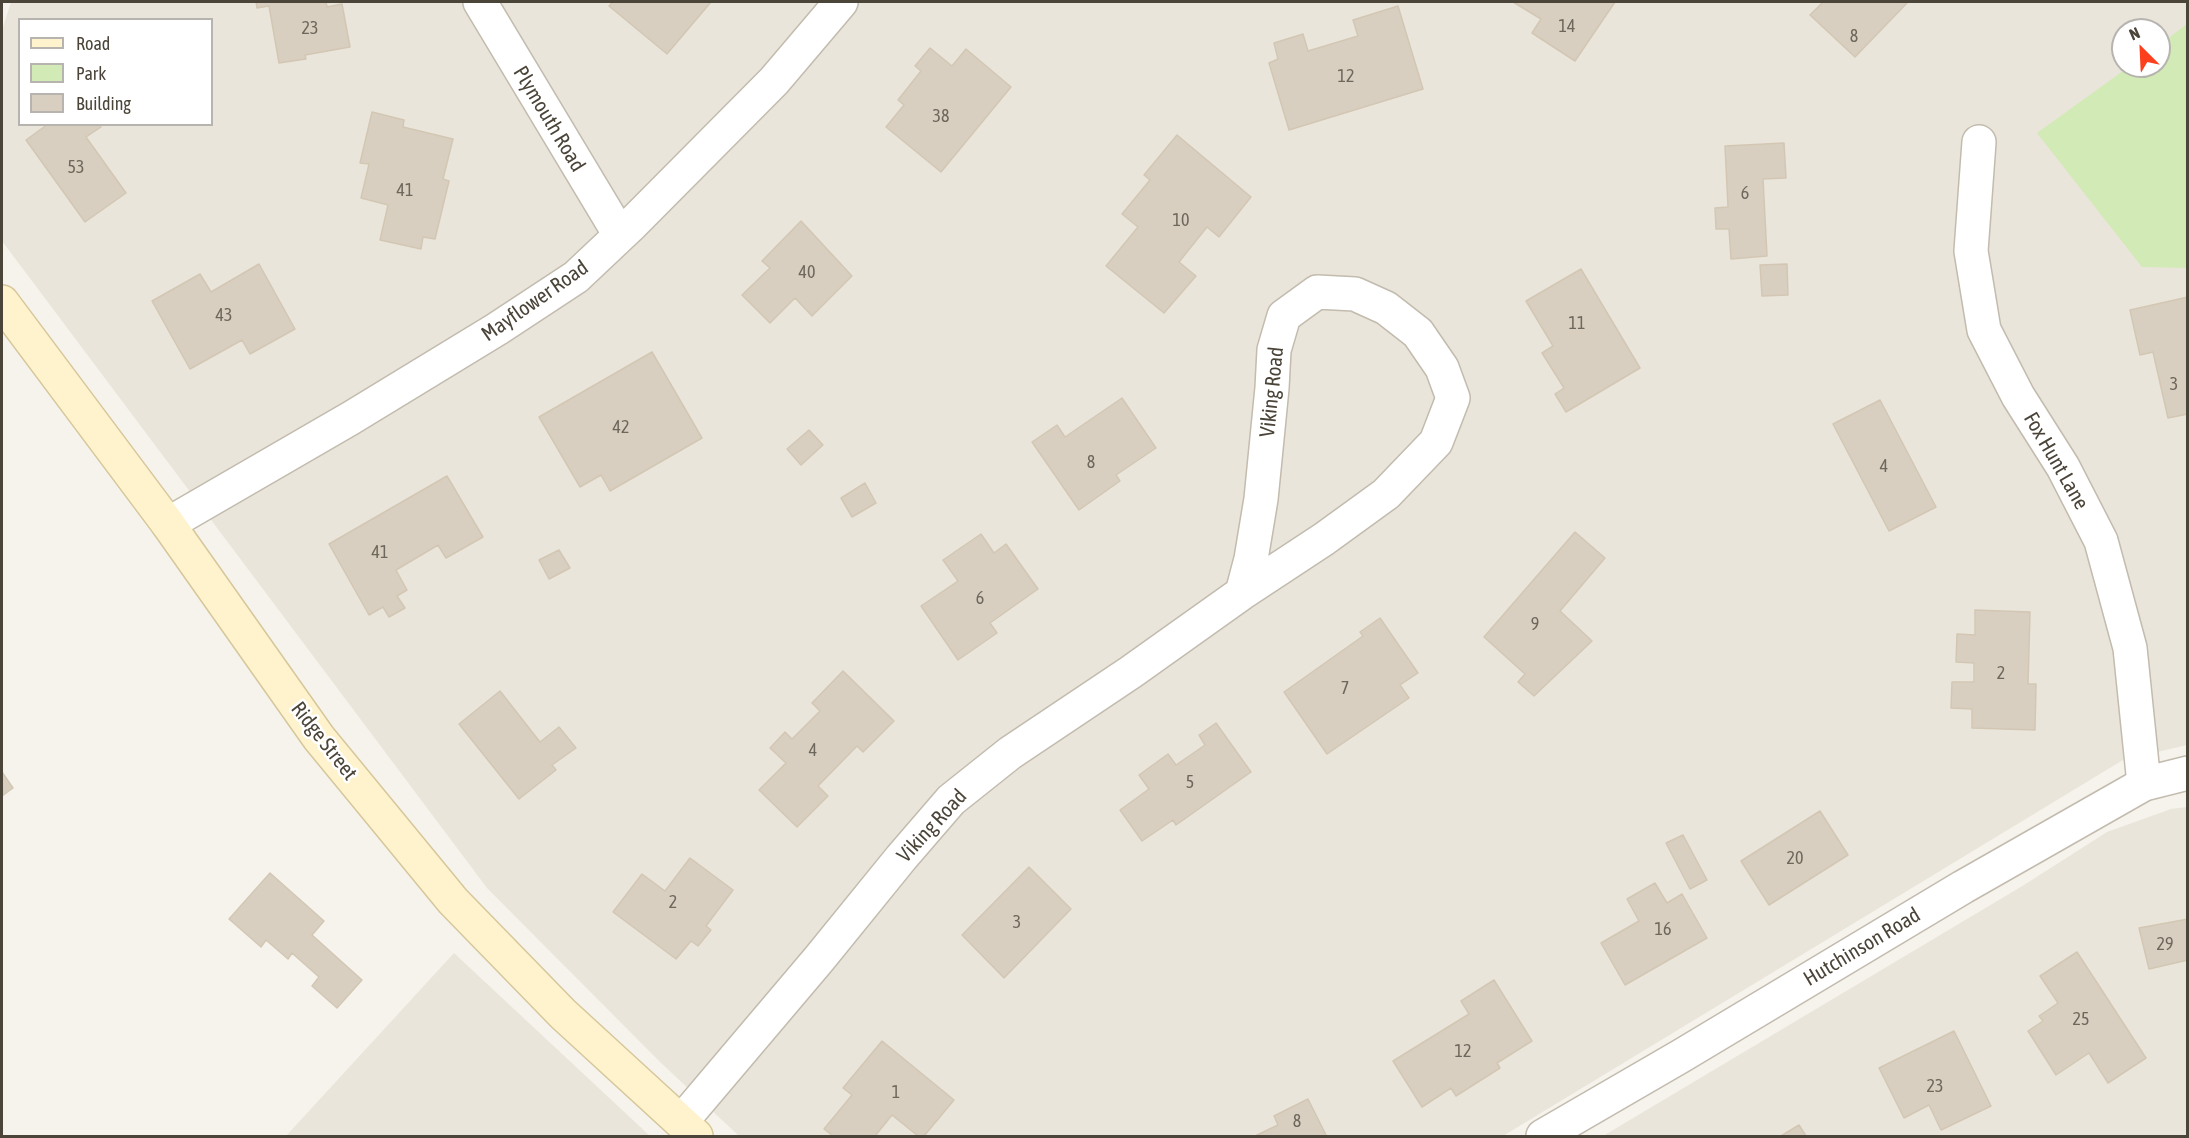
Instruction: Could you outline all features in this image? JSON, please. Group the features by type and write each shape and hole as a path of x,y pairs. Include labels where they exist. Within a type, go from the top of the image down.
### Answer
{"main road":[{"name":"Ridge Street","path":"2,302 168,524 319,738 453,901 562,1014 689,1130"}],"street":[{"name":"Plymouth Road","path":"480,2 620,235"},
{"name":"Mayflower Road","path":"168,524 351,418 497,329 576,277 774,81 841,2"},
{"name":"Fox Hunt Lane","path":"1979,142 1971,251 1984,330 2018,396 2063,467 2101,541 2130,648 2144,784"},
{"name":"Viking Road","path":"689,1130 819,959 951,800 1010,753 1131,672 1386,494 1436,442 1453,398 1442,368 1418,333 1386,308 1354,294 1317,292 1284,316 1274,350 1261,499 1251,559 1242,593"},
{"name":"Hutchinson Road","path":"1543,1137 1963,886 2144,784 2187,773"}],"shaded area":[{"path":"11,2 2187,2 2187,745 2123,760 1503,1136 739,1136 659,1061 487,888 2,241 2,30"},
{"path":"2187,807 2187,1136 1603,1136 2024,885 2107,832 2171,809"},
{"path":"454,953 650,1136 286,1136"}],"green space":[{"path":"2187,24 2187,268 2142,267 2037,133 2113,78 2171,78 2171,36"}],"building":[{"path":"256,2 326,2 327,7 342,4 350,47 305,55 306,59 279,63 269,6 257,8"},
{"path":"613,2 711,2 667,54 609,6"},
{"path":"1513,2 1615,2 1575,61 1532,33 1541,19"},
{"path":"1823,2 1908,2 1855,57 1810,15"},
{"path":"1398,6 1423,89 1289,130 1269,63 1278,59 1274,43 1303,34 1308,51 1358,36 1353,20"},
{"path":"930,48 952,66 966,49 1011,87 941,172 886,127 904,105 898,100 921,71 915,66"},
{"path":"372,112 404,120 403,127 453,139 443,179 449,181 435,239 423,237 421,249 380,240 388,205 361,198 369,164 360,163"},
{"path":"45,126 100,126 86,137 126,193 85,222 26,140"},
{"path":"1177,135 1251,197 1219,237 1207,227 1179,262 1196,276 1164,313 1106,266 1138,227 1122,214 1150,180 1144,175"},
{"path":"1784,143 1786,178 1763,179 1767,256 1731,259 1729,229 1716,229 1715,208 1728,207 1725,146"},
{"path":"801,221 852,276 812,316 795,298 770,323 742,295 770,268 762,261"},
{"path":"259,264 295,329 250,354 242,340 190,369 152,301 200,274 211,292"},
{"path":"1787,264 1788,295 1762,296 1760,265"},
{"path":"1581,269 1640,368 1566,412 1555,394 1564,388 1542,353 1553,346 1526,301"},
{"path":"2188,297 2188,414 2168,418 2153,352 2140,355 2130,310"},
{"path":"652,352 702,438 610,491 601,475 580,487 539,417"},
{"path":"1122,398 1156,448 1116,475 1120,481 1079,510 1032,442 1057,425 1065,437"},
{"path":"1880,400 1936,507 1889,531 1833,424"},
{"path":"809,430 823,445 801,465 787,449"},
{"path":"447,476 483,537 446,558 438,545 396,570 407,590 397,596 405,608 389,617 383,607 369,615 329,544"},
{"path":"865,483 876,503 852,517 841,498"},
{"path":"1575,532 1605,558 1560,611 1592,641 1534,696 1518,682 1525,674 1484,637"},
{"path":"981,534 994,553 1006,544 1038,589 990,623 997,633 958,660 921,606 958,581 943,560"},
{"path":"559,550 570,568 549,579 539,560"},
{"path":"1975,610 2030,612 2028,684 2036,684 2035,730 1972,728 1972,709 1951,708 1952,682 1974,682 1974,663 1956,662 1957,634 1975,635"},
{"path":"1380,618 1418,673 1400,685 1409,698 1327,754 1284,692 1363,636 1360,632"},
{"path":"843,671 894,721 863,752 857,746 818,786 828,796 797,827 759,790 786,763 770,748 785,732 792,739 820,711 812,703"},
{"path":"500,691 540,742 559,727 576,748 552,765 556,770 519,799 459,724"},
{"path":"1216,723 1251,772 1176,825 1173,820 1142,841 1120,810 1149,789 1139,775 1168,754 1176,765 1205,745 1199,735"},
{"path":"2,772 13,788 2,796"},
{"path":"1820,811 1848,855 1769,905 1741,861"},
{"path":"1683,835 1707,880 1690,889 1666,843"},
{"path":"690,858 733,890 706,926 711,930 698,946 691,941 676,959 613,912 642,874 665,891"},
{"path":"1029,867 1071,909 1004,978 962,935"},
{"path":"270,873 324,921 312,935 362,980 337,1008 312,986 319,977 292,953 288,959 266,940 261,947 229,919"},
{"path":"1655,883 1667,903 1682,894 1707,938 1625,985 1601,943 1639,921 1627,899"},
{"path":"2188,919 2188,960 2149,969 2139,928"},
{"path":"2077,952 2146,1058 2108,1083 2089,1053 2056,1075 2028,1031 2043,1021 2039,1016 2058,1003 2040,976"},
{"path":"1494,980 1532,1041 1497,1063 1500,1068 1456,1096 1451,1088 1422,1107 1393,1061 1469,1014 1461,1001"},
{"path":"1954,1031 1991,1106 1941,1130 1929,1105 1904,1118 1879,1068"},
{"path":"882,1041 954,1100 924,1136 918,1136 892,1115 875,1136 833,1136 824,1129 852,1095 843,1088"},
{"path":"1308,1099 1326,1135 1255,1136 1278,1125 1274,1116"},
{"path":"1799,1125 1806,1136 1781,1136"}]}
